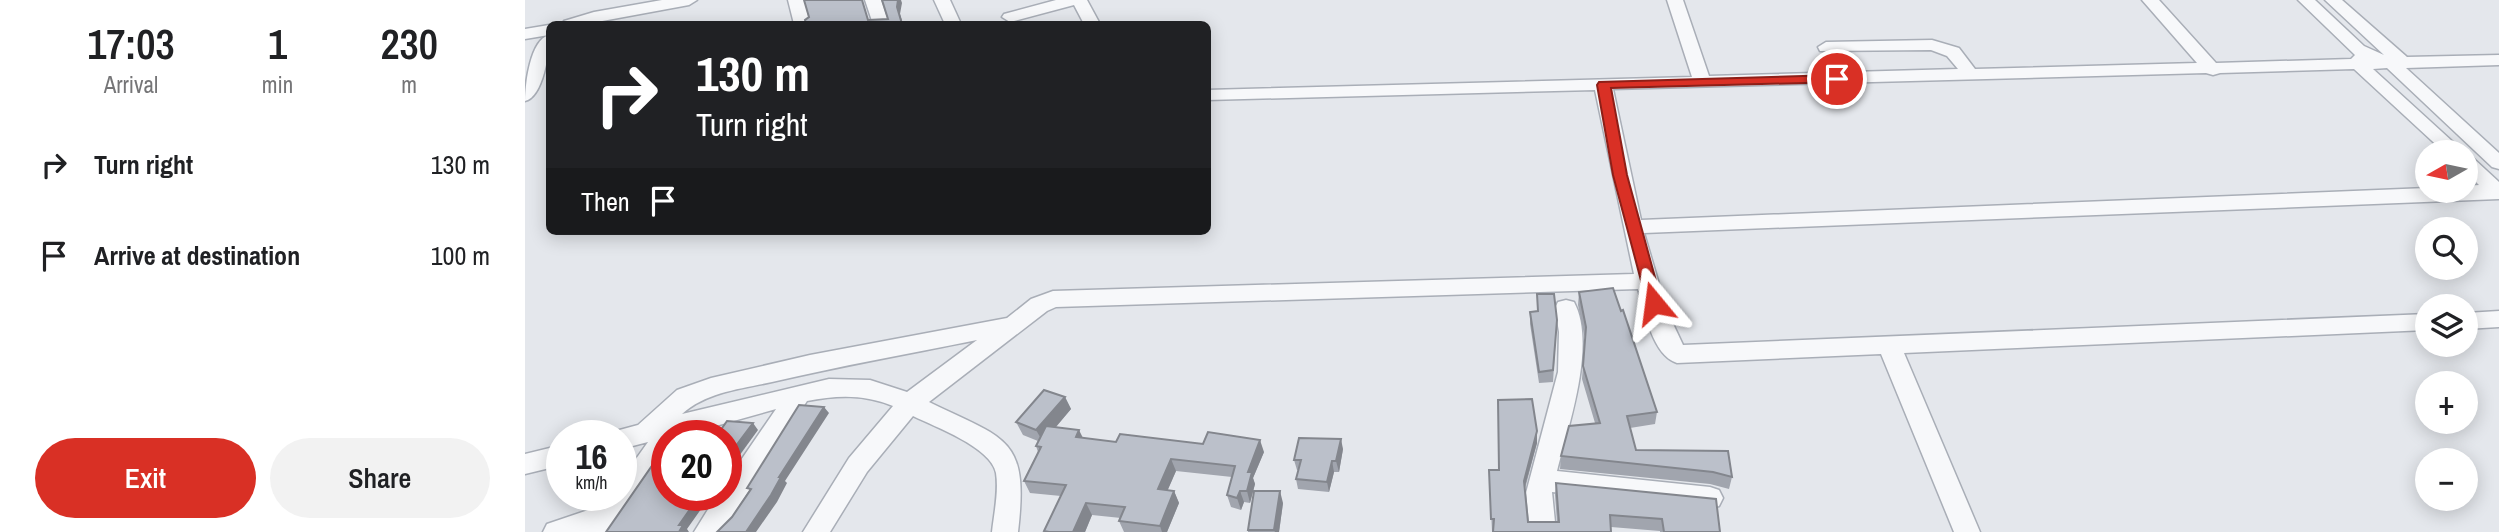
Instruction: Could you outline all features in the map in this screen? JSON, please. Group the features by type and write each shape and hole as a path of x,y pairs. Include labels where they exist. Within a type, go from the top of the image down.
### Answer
{"street":[{"path":"580,21 689,0"},
{"path":"796,0 801,21"},
{"path":"873,0 880,21"},
{"path":"942,0 952,21"},
{"path":"1675,0 1702,82"},
{"path":"2150,0 2213,70"},
{"path":"2306,0 2359,58 2443,140"},
{"path":"2333,0 2499,163"},
{"path":"1010,16 1069,1 1089,21"},
{"path":"525,34 546,30"},
{"path":"1826,47 1932,45 1952,52 1972,76"},
{"path":"525,96 546,47"},
{"path":"1211,96 2213,70 2359,58 2398,64 2499,60"},
{"path":"1604,85 1613,143 1647,281 1668,346 1677,354 2415,323"},
{"path":"2478,173 2498,191"},
{"path":"1635,227 2498,191"},
{"path":"816,532 858,464 911,403 1043,302 1058,297 1647,281"},
{"path":"1543,532 1539,493 1570,372 1570,332 1566,308"},
{"path":"2478,320 2499,319"},
{"path":"645,432 685,397 711,387 810,364 1013,325"},
{"path":"1890,347 1967,532"},
{"path":"695,420 799,395 848,387 868,388 911,403 984,439 1007,461 1011,479 1005,532"},
{"path":"707,532 799,395"},
{"path":"637,434 651,431"},
{"path":"525,464 546,458"},
{"path":"555,532 606,522 651,458"},
{"path":"1542,480 1710,498"}],"building":[{"path":"804,0 862,0 868,20 888,19 882,0 898,0 901,21 805,21 809,17"},
{"path":"1613,288 1657,412 1627,416 1636,450 1728,451 1732,477 1713,472 1561,456 1569,426 1600,423 1583,366 1586,327 1579,292"},
{"path":"1537,294 1554,294 1557,320 1553,370 1539,372 1530,312 1538,311"},
{"path":"1044,390 1065,397 1036,430 1016,422"},
{"path":"1532,399 1537,431 1524,481 1528,522 1559,522 1556,483 1716,499 1720,532 1664,532 1662,519 1610,515 1611,532 1493,532 1489,470 1499,470 1498,400"},
{"path":"799,405 824,407 746,532 717,532 736,511 742,511 742,502 751,489 747,488"},
{"path":"742,422 753,423 742,438"},
{"path":"1046,426 1079,430 1076,437 1116,442 1120,434 1203,444 1208,432 1260,440 1248,472 1252,472 1247,491 1240,491 1237,498 1227,495 1235,466 1171,459 1158,489 1174,491 1160,526 1119,521 1125,507 1086,503 1073,532 1049,532 1044,531 1066,485 1024,481 1041,447 1036,446"},
{"path":"1299,438 1341,439 1327,482 1296,479 1301,460 1294,460"},
{"path":"651,467 651,511 689,511 679,525 683,525 679,532 606,532 621,511 637,511 637,487"},
{"path":"1254,491 1280,491 1274,530 1248,530"}],"route":[{"path":"1654,303 1620,175 1604,85 1837,79"}]}
